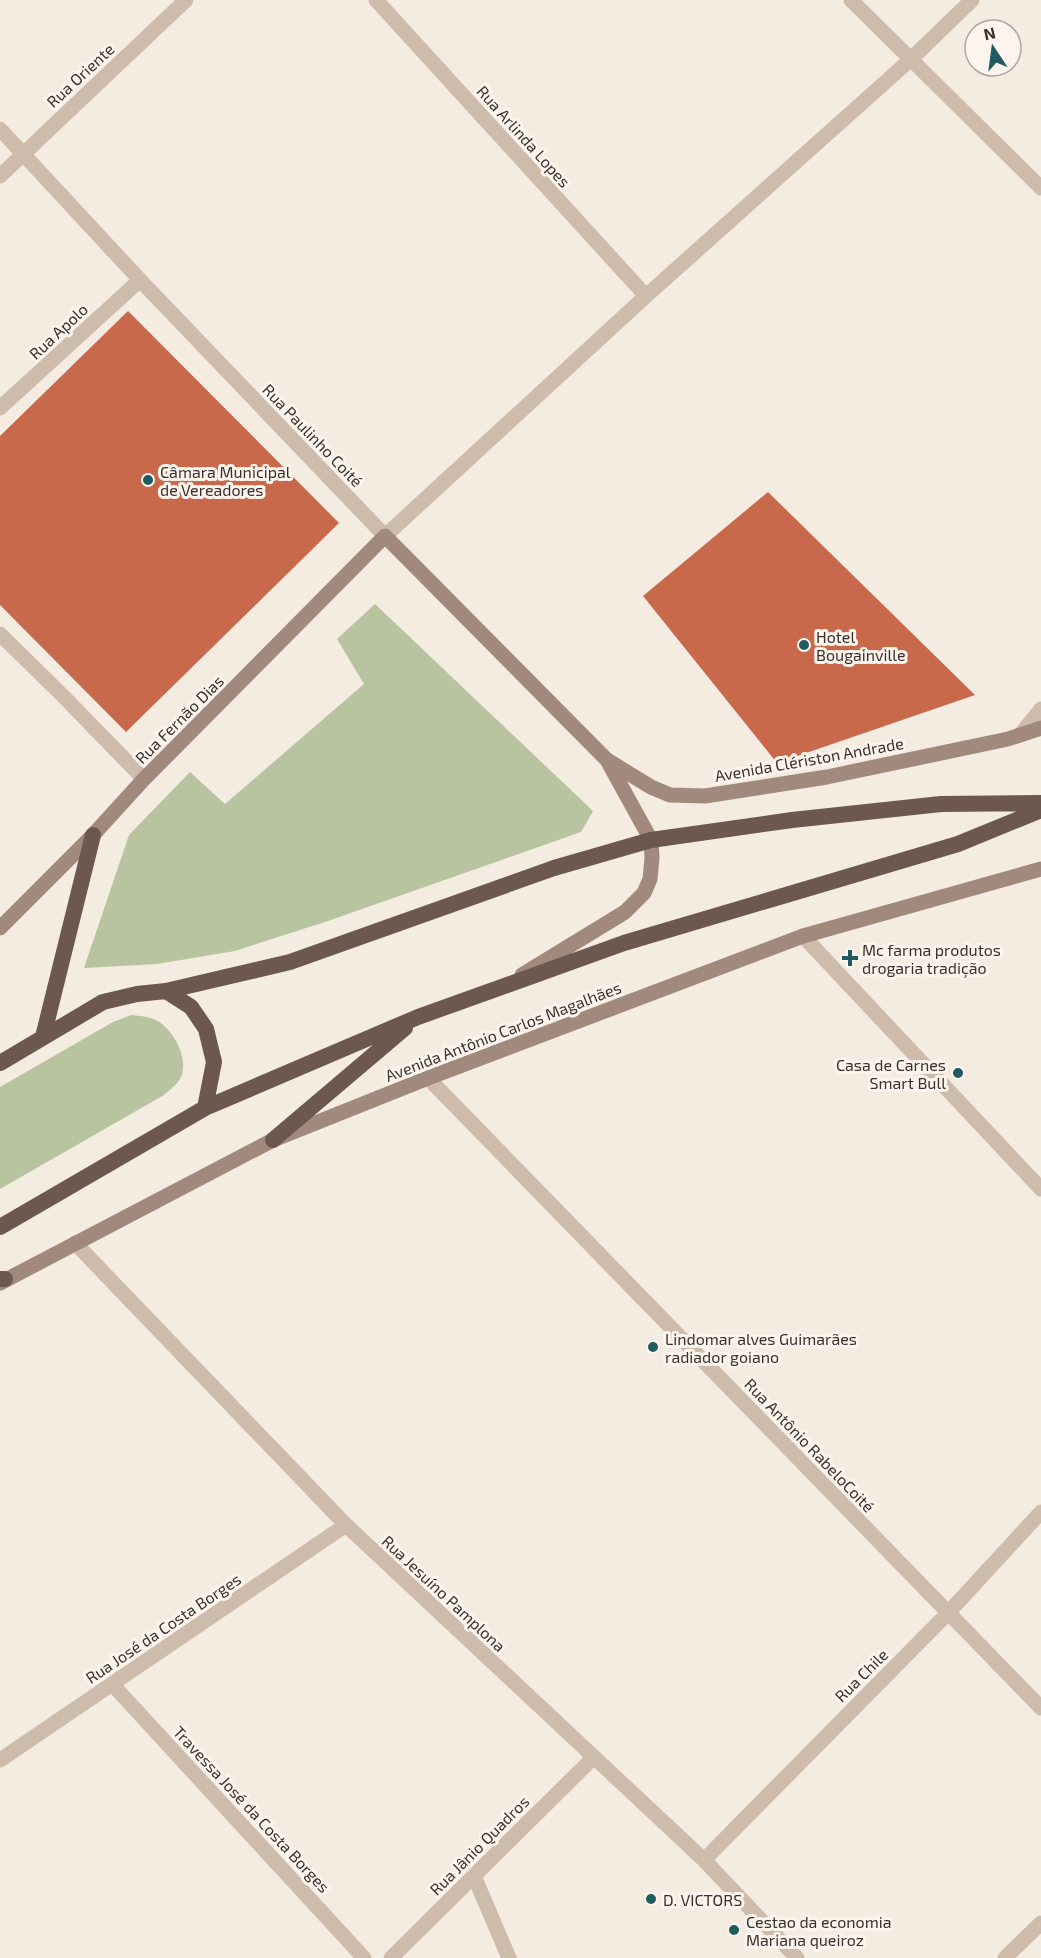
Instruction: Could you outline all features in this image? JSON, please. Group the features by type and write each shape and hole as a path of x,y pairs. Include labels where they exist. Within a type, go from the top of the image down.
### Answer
{"highway":[{"path":"0,1063 103,1002 137,994 166,991 290,962 554,868 651,840 792,820 941,804 1041,803"},
{"path":"0,1227 205,1108 418,1017 624,943 958,844 1041,810"},
{"path":"43,1037 93,835"},
{"path":"166,991 191,1007 206,1029 214,1062 205,1108"},
{"path":"273,1140 418,1017"}],"main road":[{"name":"Rua Paulinho Coité","path":"385,536 608,760"},
{"name":"Rua Fernão Dias","path":"0,928 385,536"},
{"name":"Avenida Clériston Andrade","path":"608,760 651,787 670,795 705,796 827,777 1020,735 1041,728"},
{"path":"507,984 625,912 644,892 650,879 651,840 608,760"},
{"name":"Avenida Antônio Carlos Magalhães","path":"2,1280 273,1140 428,1078 803,936 1041,869"}],"street":[{"name":"Rua Oriente","path":"0,176 186,0"},
{"name":"Rua Arlinda Lopes","path":"376,0 646,296"},
{"path":"851,0 1041,188"},
{"path":"385,536 646,296 910,60 972,0"},
{"name":"Rua Paulinho Coité","path":"0,129 140,280 385,536"},
{"name":"Rua Apolo","path":"0,408 140,280"},
{"path":"0,634 144,779"},
{"path":"1020,735 1041,709"},
{"path":"803,936 1041,1190"},
{"name":"Rua Antônio RabeloCoité","path":"428,1078 1041,1708"},
{"name":"Rua Jesuíno Pamplona","path":"75,1243 346,1525 704,1860 797,1958"},
{"name":"Rua Chile","path":"704,1860 948,1613 1041,1512"},
{"name":"Rua José da Costa Borges","path":"0,1760 346,1525"},
{"name":"Travessa José da Costa Borges","path":"112,1684 364,1958"},
{"name":"Rua Jânio Quadros","path":"391,1958 593,1758"},
{"path":"474,1876 510,1958"},
{"path":"1005,1958 1041,1923"}],"green space":[{"path":"375,604 593,811 581,832 328,921 235,951 157,964 84,968 129,835 190,772 225,804 364,684 337,639"},
{"path":"131,1015 155,1020 168,1029 173,1036 183,1059 182,1075 178,1082 164,1095 0,1189 0,1087 113,1022"}],"building":[{"name":"Câmara Municipal de Vereadores","path":"128,311 339,523 126,732 0,605 0,436"},
{"name":"Hotel Bougainville","path":"768,492 975,695 777,763 643,596"}],"place":[{"name":"Câmara Municipal de Vereadores","path":"148,480"},
{"name":"Hotel Bougainville","path":"804,645"},
{"name":"Mc farma produtos drogaria tradição","path":"850,958"},
{"name":"Casa de Carnes Smart Bull","path":"958,1073"},
{"name":"Lindomar alves Guimarães radiador goiano","path":"653,1347"},
{"name":"D. VICTORS","path":"651,1899"},
{"name":"Cestao da economia Mariana queiroz","path":"734,1930"}]}
